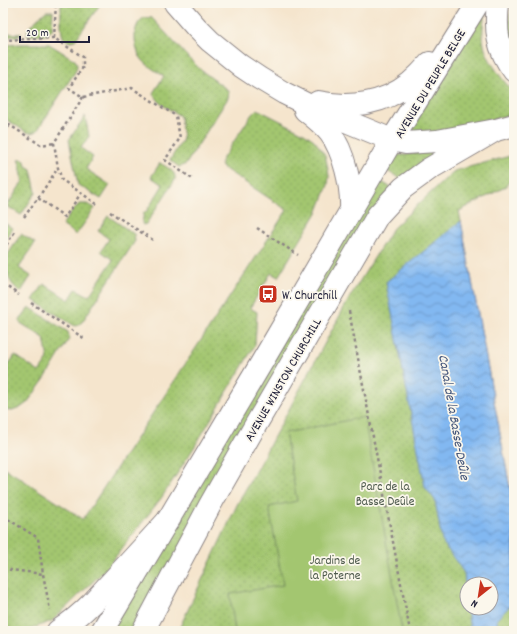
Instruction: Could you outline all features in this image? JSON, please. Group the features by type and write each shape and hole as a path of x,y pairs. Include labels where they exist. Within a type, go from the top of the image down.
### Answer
{"main road":[{"path":"175,3 196,27 226,55 241,66 284,93 312,107 392,140"},
{"name":"AVENUE DU PEUPLE BELGE","path":"478,3 392,140 406,143 431,142 505,127"},
{"path":"498,3 496,20 498,39 505,57 514,71"},
{"path":"284,93 315,102 338,106 362,104 386,98 410,83 420,74 443,50 466,22"},
{"path":"284,93 315,118 335,141 343,160 352,198 351,209"},
{"name":"AVENUE WINSTON CHURCHILL","path":"143,631 214,498 378,215 403,188 429,169 505,127"},
{"name":"AVENUE WINSTON CHURCHILL","path":"102,631 392,140"},
{"path":"54,622 69,624 92,603 170,518"}],"path":[{"path":"54,38 56,3"},
{"path":"3,40 54,38 83,57 83,67 69,88 83,97 132,88 176,116 180,138 165,160 194,180"},
{"path":"83,97 54,143 58,168 62,180 97,204"},
{"path":"3,121 41,145 54,143"},
{"path":"3,126 13,128"},
{"path":"24,217 58,168"},
{"path":"38,198 65,217 81,193"},
{"path":"110,212 153,240"},
{"path":"257,228 317,268"},
{"path":"3,250 16,230"},
{"path":"339,281 347,302 410,631"},
{"path":"3,284 19,295"},
{"path":"31,303 85,339"},
{"path":"3,516 38,538 42,574 54,622"},
{"path":"3,569 42,574"}],"green space":[{"path":"61,3 101,3 76,39 71,42 65,39 62,34"},
{"path":"487,3 483,28 484,44 486,52 494,67 514,93 514,113 479,124 437,134 404,131"},
{"path":"514,3 514,47 510,36 509,25 510,13"},
{"path":"46,11 53,11 52,30 45,35 27,35 28,28"},
{"path":"151,17 202,71 229,91 228,98 186,164 179,167 170,160 183,139 180,116 161,104 153,93 164,76 143,61 135,43 135,31 140,21 144,18"},
{"path":"3,33 22,34 19,36 3,37"},
{"path":"49,44 75,60 77,65 75,72 37,131 31,133 26,132 3,117 3,45"},
{"path":"257,109 304,133 314,140 325,155 329,176 328,185 318,211 278,277 271,273 250,308 257,312 255,345 195,446 162,497 106,569 52,621 25,631 3,631 3,467 83,519 287,210 222,167 221,164 221,161 252,114"},
{"path":"85,116 89,136 81,148 93,157 86,169 110,185 101,199 78,185 69,140"},
{"path":"443,148 401,179 382,168 390,155 406,155"},
{"name":"Parc de la Basse Deûle","path":"514,155 514,175 505,187 459,211 514,510 514,631 178,631 237,505 351,295 393,228 454,171"},
{"path":"20,158 25,161 26,166 31,169 36,192 21,215 7,206 23,181 18,161"},
{"path":"160,163 173,172 175,180 146,224 143,225 144,212 146,212 163,185 151,177"},
{"path":"376,178 393,189 136,631 109,631"},
{"path":"79,204 87,204 95,208 76,235 62,225"},
{"path":"108,216 134,234 135,241 82,322 75,326 33,300 44,284 69,300 76,289 89,296 113,260 101,251 109,239 98,231"},
{"path":"3,222 12,228 3,243"},
{"path":"21,234 35,243 19,268 31,276 21,292 13,285 11,281 5,259"},
{"path":"29,307 68,332 69,339 46,377 27,403 12,411 3,410 3,373 15,355 39,372 48,359 44,338 19,322"},
{"name":"Jardins de la Poterne","path":"364,417 402,631 235,631 230,594 283,585 269,507 297,501 285,433"}],"water":[{"name":"Canal de la Basse-Deûle","path":"461,221 514,510 514,599 512,604 497,619 498,631 470,631 468,616 499,616 499,576 464,576 464,573 442,541 435,500 425,487 386,282"}],"place":[{"name":"W. Churchill","path":"268,294"}]}
